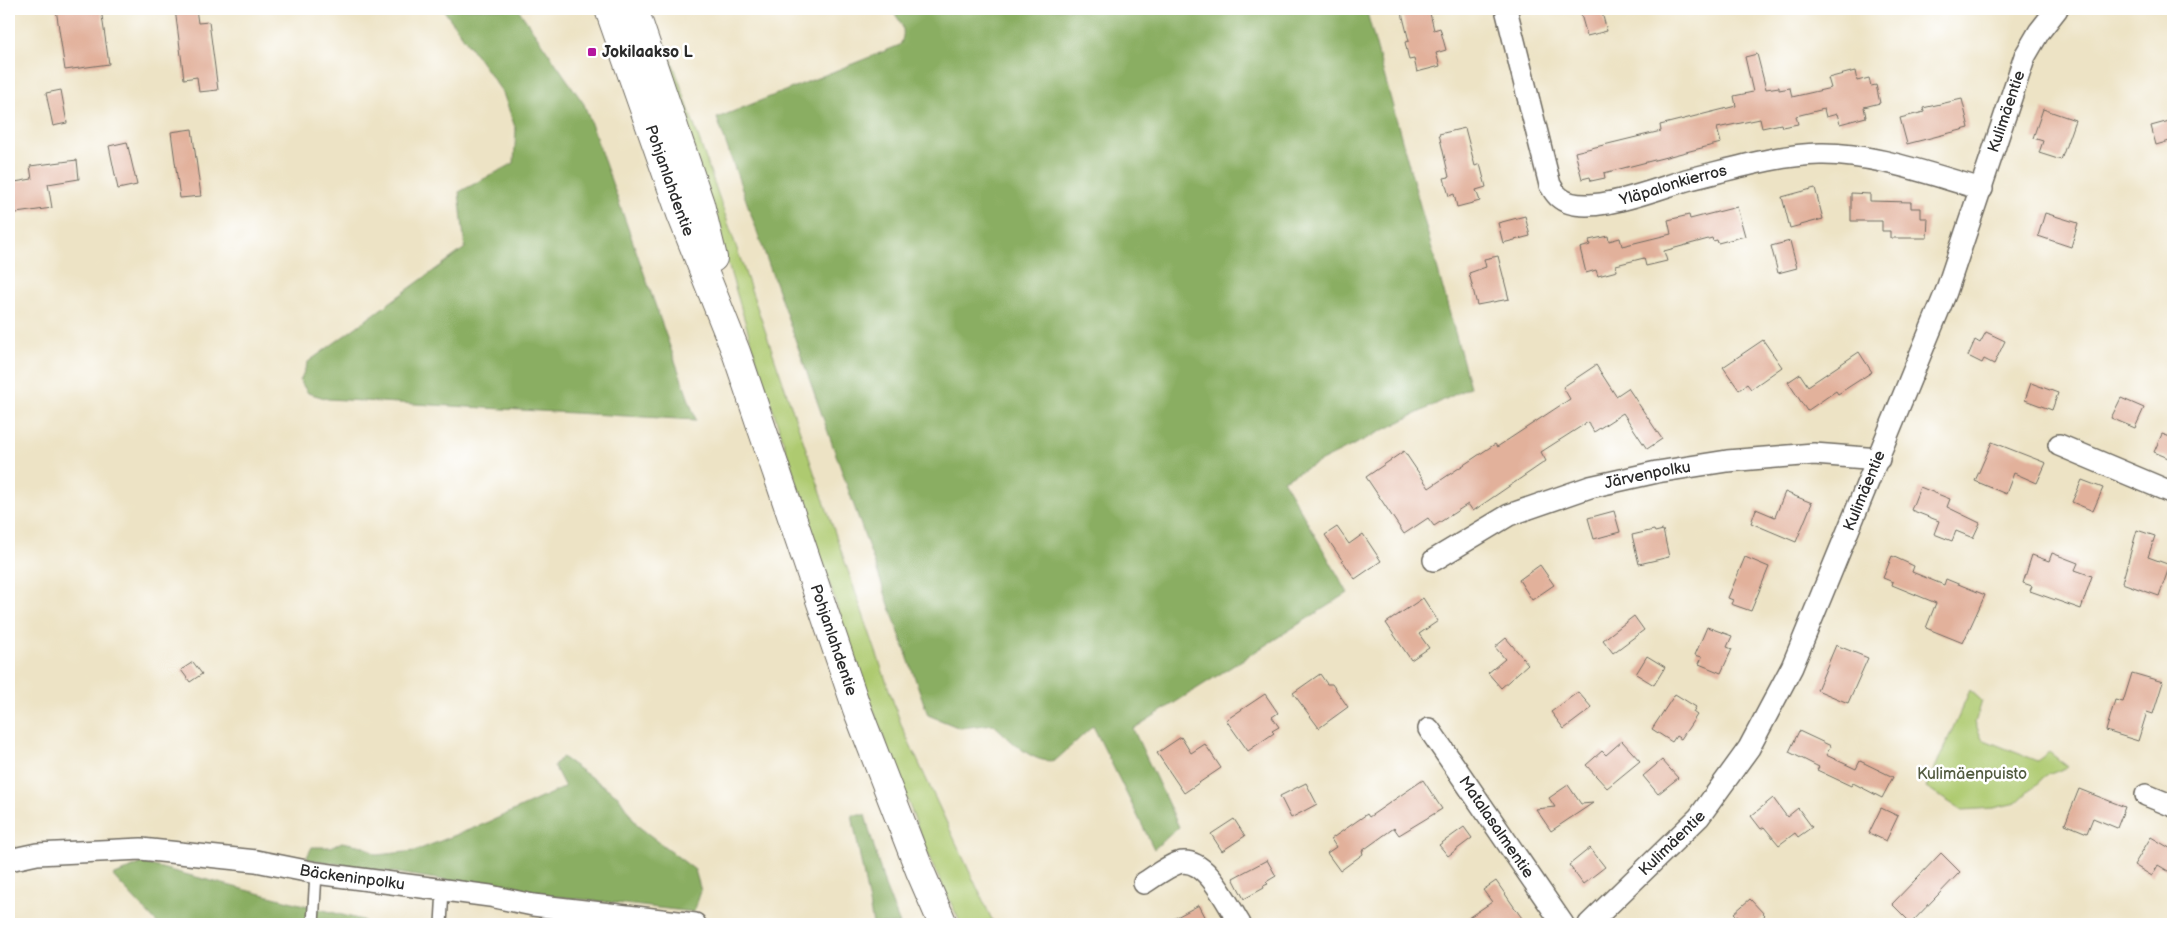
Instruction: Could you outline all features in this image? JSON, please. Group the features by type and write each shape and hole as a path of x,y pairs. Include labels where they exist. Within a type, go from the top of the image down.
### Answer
{"highway":[{"name":"Pohjanlahdentie","path":"609,9 680,214 736,352 857,709 920,871 943,924"},
{"name":"Pohjanlahdentie","path":"634,9 700,204 736,352"}],"street":[{"name":"Yläpalonkierros","path":"1506,9 1550,185 1559,198 1574,204 1594,206 1688,180 1793,156 1821,154 1852,156 1900,166 1982,189"},
{"name":"Kulimäentie","path":"1589,924 1699,817 1749,748 1792,667 1946,292 2025,56 2039,32 2057,9"},
{"path":"2059,445 2173,493"},
{"name":"Järvenpolku","path":"1434,560 1509,515 1590,487 1657,472 1772,457 1814,454 1879,459"},
{"name":"Matalasalmentie","path":"1429,729 1563,924"},
{"path":"2146,795 2173,806"},
{"name":"Bäckeninpolku","path":"9,860 37,854 141,849 256,861 316,873 443,890 533,905 695,924"},
{"path":"1144,882 1177,863 1191,862 1204,869 1240,924"}],"lane":[{"path":"312,924 316,873"},
{"path":"440,924 443,890"}],"green space":[{"path":"443,9 518,9 584,104 696,420 328,399 308,393 300,381 308,362 465,248 459,192 514,163 516,130 503,93"},
{"path":"891,9 1366,9 1470,387 1283,480 1348,593 1133,729 1179,827 1154,849 1093,726 1056,760 1047,761 1030,755 993,724 960,728 928,715 717,118 900,45 903,34 902,26"},
{"path":"670,55 902,727 994,924 961,924 931,862 880,728 840,616 752,345 673,78"},
{"name":"Kulimäenpuisto","path":"1970,690 1982,701 1975,723 1982,739 2037,761 2049,752 2068,767 2045,776 2016,803 1994,808 1962,810 1926,788"},
{"path":"562,757 618,796 638,826 695,870 701,891 694,912 535,894 306,859 312,847 331,847 342,842 363,846 377,855 415,851 489,822 565,787 554,766"},
{"path":"852,815 865,815 885,886 900,924 873,924"},
{"path":"142,863 362,920 369,924 158,924 113,876"}],"building":[{"path":"56,9 101,9 109,64 65,70"},
{"path":"175,9 196,9 198,23 209,22 218,90 199,92 197,77 184,79"},
{"path":"1401,9 1429,9 1434,30 1440,28 1446,50 1436,53 1440,66 1417,72 1414,59 1409,60 1405,42 1409,41"},
{"path":"1601,9 1607,31 1587,36 1580,11"},
{"path":"1757,54 1766,89 1779,87 1779,90 1790,88 1792,97 1831,88 1828,78 1855,71 1857,81 1869,78 1871,86 1876,85 1880,103 1864,107 1866,117 1840,124 1837,114 1826,117 1824,109 1796,116 1798,124 1782,127 1781,124 1762,128 1760,119 1717,128 1721,143 1604,173 1605,178 1591,181 1590,177 1582,179 1575,152 1661,131 1660,125 1736,106 1734,96 1753,92 1745,57"},
{"path":"61,90 67,123 53,126 46,93"},
{"path":"1962,99 1969,128 1907,144 1900,118 1924,112 1923,108"},
{"path":"2043,109 2075,120 2061,160 2039,153 2043,141 2033,138"},
{"path":"2173,120 2173,140 2156,145 2151,126"},
{"path":"1465,128 1475,166 1480,164 1486,187 1476,190 1480,201 1457,207 1454,194 1449,196 1444,178 1449,177 1439,134"},
{"path":"192,129 201,196 180,198 171,132"},
{"path":"127,142 137,185 118,189 109,146"},
{"path":"77,160 79,179 48,184 52,208 9,214 9,183 32,179 30,166"},
{"path":"1815,188 1823,219 1790,228 1782,197"},
{"path":"1851,193 1870,194 1870,201 1911,202 1911,208 1921,208 1921,218 1928,218 1927,238 1890,238 1890,231 1882,231 1882,221 1851,221"},
{"path":"1737,207 1745,236 1718,243 1717,240 1713,241 1712,238 1664,251 1667,261 1646,266 1644,258 1616,265 1617,271 1598,276 1596,270 1586,273 1580,248 1590,245 1589,240 1608,236 1609,241 1620,238 1622,246 1671,234 1668,220 1689,215 1690,219"},
{"path":"2045,213 2078,223 2071,247 2038,236"},
{"path":"1525,216 1530,236 1503,243 1498,223"},
{"path":"1790,241 1797,268 1778,273 1771,246"},
{"path":"1498,256 1509,299 1477,305 1469,273 1486,267 1484,259"},
{"path":"1986,332 2005,341 1994,364 1984,359 1982,363 1968,356 1975,340 1980,343"},
{"path":"1763,340 1782,367 1751,389 1747,384 1739,390 1723,367"},
{"path":"1859,352 1872,372 1838,394 1836,391 1807,411 1788,382 1800,374 1808,386"},
{"path":"1596,365 1616,396 1628,388 1662,439 1647,449 1623,413 1594,432 1588,422 1541,452 1546,461 1473,511 1468,504 1434,526 1428,518 1404,534 1366,477 1404,451 1429,488 1495,444 1497,447 1570,399 1563,387"},
{"path":"2031,383 2058,393 2052,410 2025,400"},
{"path":"2121,398 2144,408 2135,428 2111,418"},
{"path":"2162,434 2173,438 2173,460 2154,452"},
{"path":"1992,442 2046,463 2037,483 2014,473 2006,494 1975,481"},
{"path":"2082,480 2103,488 2093,511 2072,502"},
{"path":"1920,487 1950,499 1947,507 1980,523 1973,538 1956,531 1952,541 1934,534 1939,521 1911,510"},
{"path":"1785,492 1812,503 1796,542 1751,523 1756,509 1775,517"},
{"path":"1614,511 1620,532 1594,539 1588,518"},
{"path":"1337,527 1349,544 1363,534 1381,561 1355,579 1325,535"},
{"path":"1654,530 1655,532 1663,530 1669,557 1639,564 1632,535"},
{"path":"2137,530 2155,536 2148,557 2170,565 2159,596 2122,583"},
{"path":"2052,553 2078,563 2075,570 2092,576 2081,609 2030,591 2032,586 2023,583 2032,555 2049,561"},
{"path":"1892,556 1914,566 1912,572 1944,585 1946,579 1985,595 1963,643 1926,628 1936,603 1892,585 1893,582 1883,578"},
{"path":"1745,557 1769,567 1751,611 1731,604 1733,600 1728,598"},
{"path":"1540,565 1554,585 1532,600 1519,580"},
{"path":"1423,598 1438,621 1419,634 1429,648 1411,660 1386,623"},
{"path":"1634,616 1644,630 1613,653 1603,640"},
{"path":"1707,627 1732,636 1727,647 1732,649 1721,673 1699,664 1702,657 1695,655"},
{"path":"1506,638 1528,664 1501,688 1488,673 1505,659 1495,647"},
{"path":"1836,645 1868,658 1848,703 1817,690"},
{"path":"1647,656 1665,667 1654,685 1636,674"},
{"path":"193,662 202,674 190,682 181,670"},
{"path":"2132,673 2163,682 2153,714 2147,712 2138,741 2106,731 2115,700 2123,702"},
{"path":"1320,674 1327,684 1332,684 1348,707 1319,728 1293,693"},
{"path":"1578,692 1592,708 1564,729 1551,712"},
{"path":"1265,694 1278,713 1272,717 1279,727 1272,731 1274,733 1248,751 1226,720"},
{"path":"1675,694 1696,707 1693,712 1697,715 1681,739 1676,736 1672,742 1652,729"},
{"path":"1799,731 1831,746 1826,755 1856,769 1860,761 1893,777 1882,798 1853,783 1851,786 1817,770 1819,767 1789,752"},
{"path":"1181,737 1191,753 1205,744 1221,768 1184,793 1157,753"},
{"path":"1622,741 1640,761 1607,788 1586,765 1602,751 1606,755"},
{"path":"1662,760 1678,778 1658,794 1643,776"},
{"path":"1423,780 1442,809 1399,835 1394,828 1362,851 1363,854 1340,871 1327,853 1336,847 1331,839 1367,814 1369,817"},
{"path":"1306,783 1317,804 1291,818 1280,796"},
{"path":"1568,785 1581,804 1593,803 1551,831 1536,809 1555,807 1549,798"},
{"path":"2079,789 2125,807 2117,828 2093,818 2087,833 2065,824"},
{"path":"1773,798 1787,817 1798,808 1812,827 1798,837 1795,833 1779,845 1764,827 1761,829 1751,816"},
{"path":"1881,808 1898,816 1886,841 1869,833"},
{"path":"1234,819 1245,836 1222,851 1211,834"},
{"path":"1464,827 1472,838 1448,856 1439,845"},
{"path":"2151,837 2173,850 2173,874 2158,865 2152,876 2134,865"},
{"path":"1590,848 1605,867 1583,884 1569,865"},
{"path":"1941,853 1960,872 1911,923 1892,904"},
{"path":"1267,860 1276,876 1266,882 1268,884 1263,886 1264,888 1244,899 1233,878"},
{"path":"1496,881 1526,924 1459,924 1492,902 1483,890"},
{"path":"1750,899 1765,915 1756,924 1745,924 1734,913"},
{"path":"1199,905 1209,924 1164,924"}],"place":[{"name":"Jokilaakso L","path":"592,52"}]}
